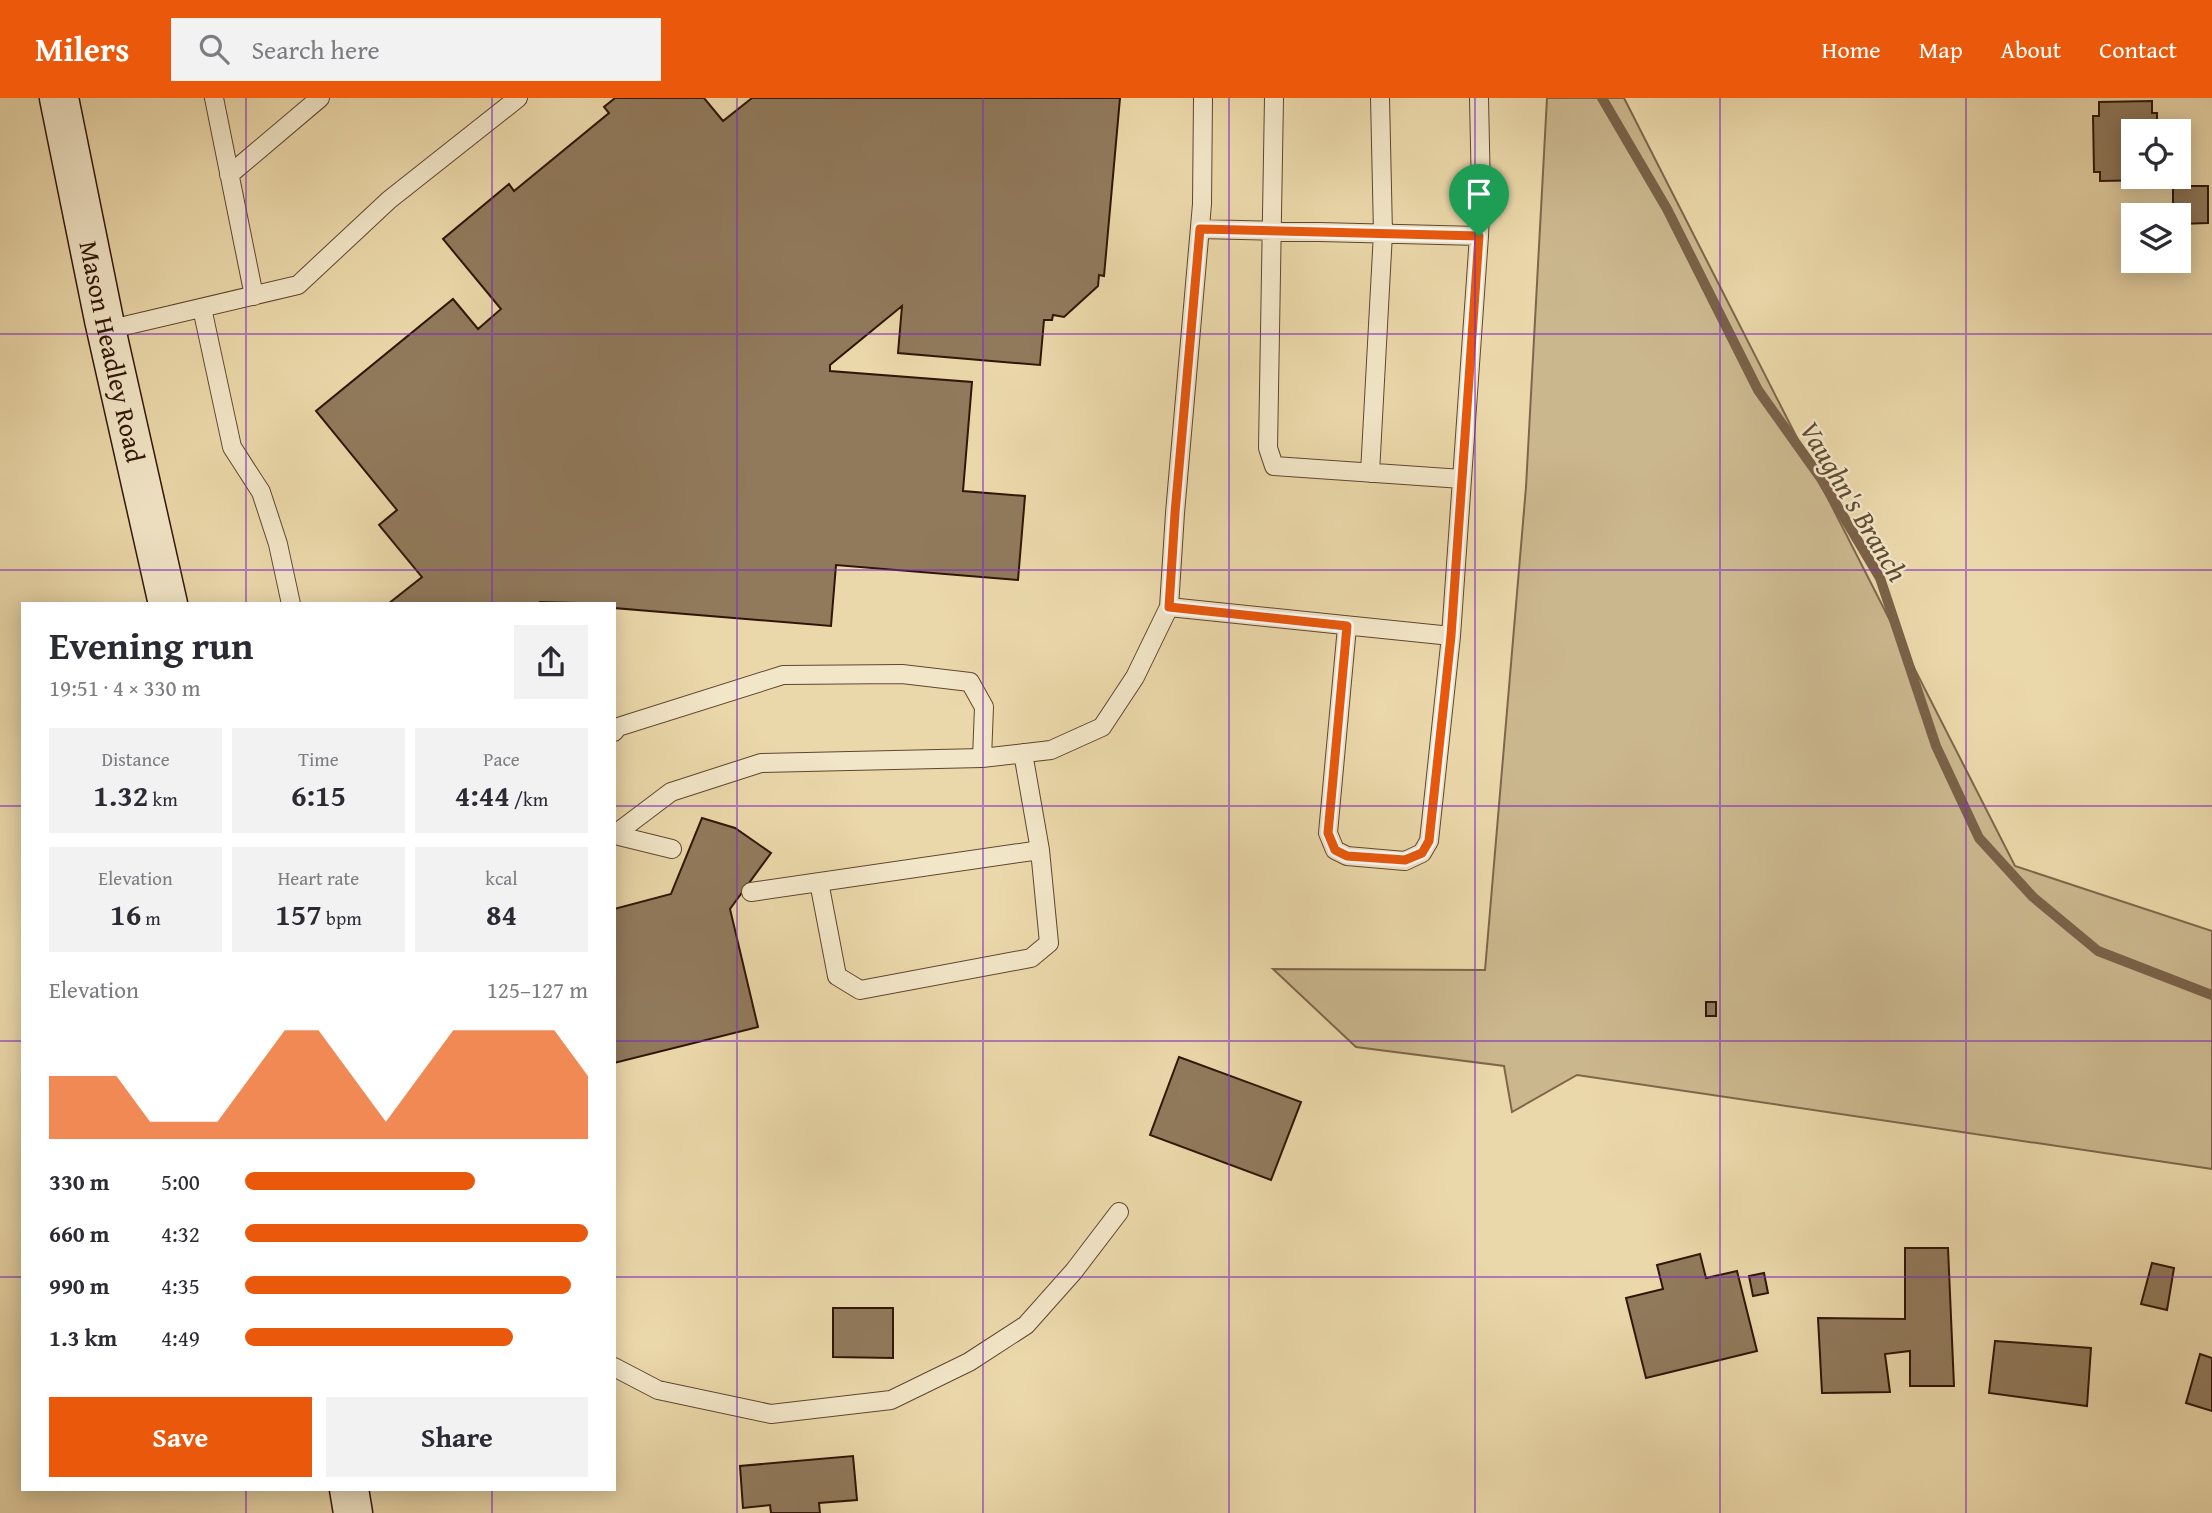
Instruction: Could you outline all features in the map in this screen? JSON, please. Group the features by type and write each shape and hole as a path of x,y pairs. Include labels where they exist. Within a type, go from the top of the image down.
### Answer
{"main road":[{"name":"Mason Headley Road","path":"59,98 168,602"},
{"path":"349,1491 353,1513"}],"lane":[{"path":"214,98 254,296"},
{"path":"229,175 320,98"},
{"path":"107,330 298,285 389,200 518,98"},
{"path":"616,833 671,792 761,763 982,758 1051,750 1102,727 1135,677 1169,607 1200,229 1203,98"},
{"path":"1274,98 1268,448 1274,466 1462,479"},
{"path":"1370,473 1382,233 1380,98"},
{"path":"1347,626 1328,833 1335,850 1347,856 1405,860 1422,853 1429,841 1451,636 1479,236 1479,98"},
{"path":"1200,229 1479,236"},
{"path":"202,308 232,447 261,492 278,544 291,602"},
{"path":"1169,607 1451,636"},
{"path":"616,730 783,675 902,674 970,682 984,707 982,758"},
{"path":"819,882 837,976 860,990 1031,958 1049,943 1040,850 1023,753"},
{"path":"616,835 672,849"},
{"path":"751,892 1040,850"},
{"path":"616,1368 658,1390 771,1413 891,1400 969,1362 1026,1325 1074,1271 1119,1212"}],"shaded area":[{"path":"1547,98 1624,98 2015,866 2212,931 2212,1169 1577,1075 1512,1112 1504,1066 1356,1047 1273,969 1485,970 1526,487"}],"building":[{"path":"615,98 704,98 723,121 752,98 1120,98 1104,276 1099,275 1098,286 1064,317 1053,315 1052,320 1044,320 1040,365 898,353 902,306 830,365 830,371 972,382 963,491 1025,496 1018,580 836,565 831,626 616,608 616,602 391,602 422,577 379,525 397,510 316,411 453,299 478,329 501,309 443,239 509,184 514,191 609,113 604,107"},
{"path":"2152,101 2152,113 2157,113 2157,119 2121,119 2121,181 2100,181 2100,172 2094,172 2093,116 2099,116 2099,102"},
{"path":"2208,186 2208,223 2191,224 2191,203 2173,203 2173,189"},
{"path":"702,818 735,828 771,853 730,909 758,1027 616,1062 616,908 671,894"},
{"path":"1706,1002 1716,1002 1716,1016 1706,1016"},
{"path":"1179,1057 1301,1102 1271,1180 1150,1135"},
{"path":"1905,1248 1948,1248 1954,1386 1910,1386 1910,1351 1885,1354 1890,1392 1822,1393 1818,1318 1905,1319"},
{"path":"1700,1254 1706,1278 1737,1271 1757,1351 1646,1378 1626,1298 1663,1289 1657,1265"},
{"path":"2152,1263 2174,1268 2167,1310 2141,1304"},
{"path":"1764,1273 1768,1293 1753,1296 1749,1276"},
{"path":"833,1308 893,1308 893,1358 833,1357"},
{"path":"1995,1341 2091,1348 2087,1406 1989,1393"},
{"path":"2200,1354 2212,1358 2212,1411 2186,1403"},
{"path":"853,1456 857,1500 819,1503 820,1513 771,1513 770,1505 743,1508 740,1466"}],"waterway":[{"name":"Vaughn's Branch","path":"1602,98 1667,209 1758,390 1820,477 1880,578 1936,746 1979,838 2033,897 2098,951 2212,995"}],"route":[{"path":"1200,229 1479,236 1451,636 1429,841 1422,853 1405,860 1347,856 1335,850 1328,833 1347,626 1169,607 1200,229"}]}
